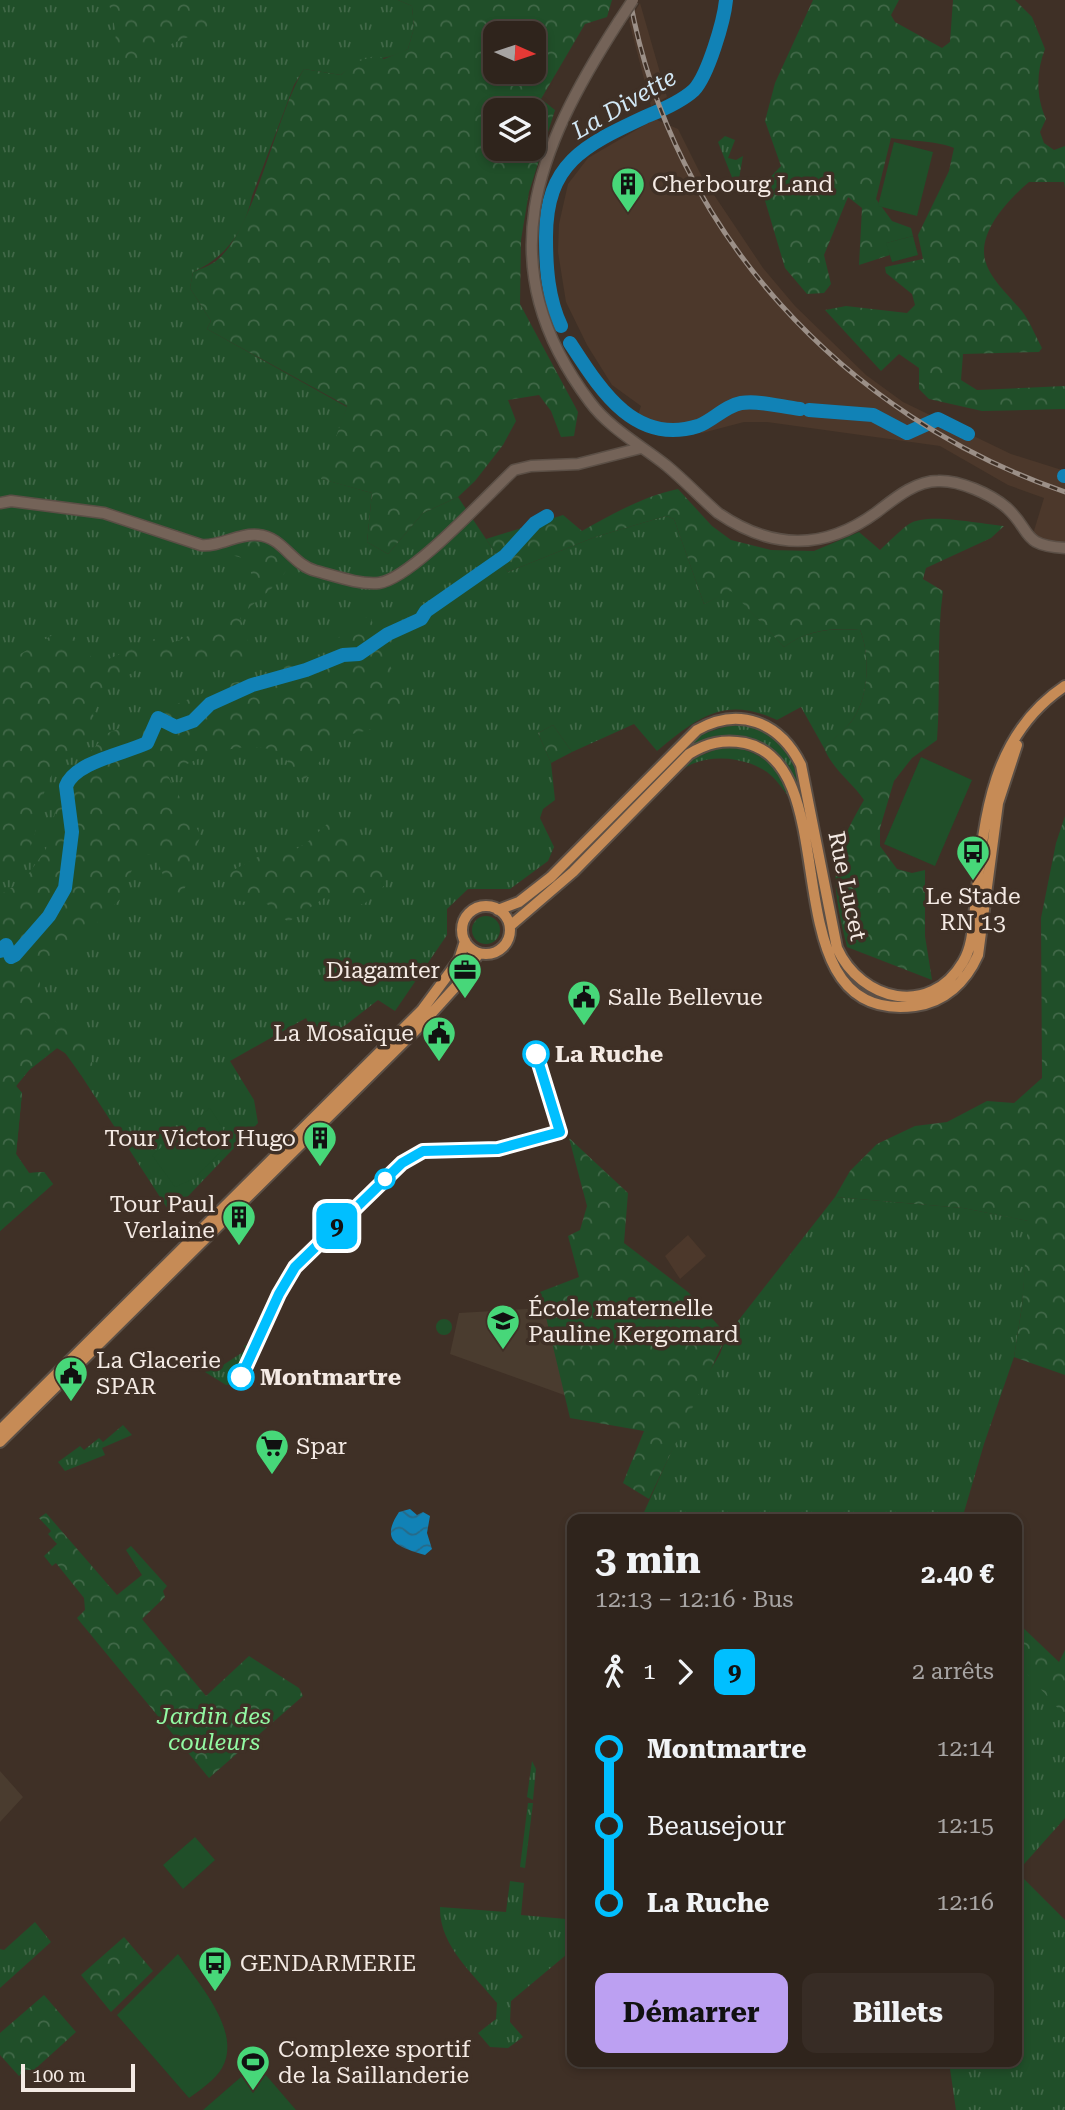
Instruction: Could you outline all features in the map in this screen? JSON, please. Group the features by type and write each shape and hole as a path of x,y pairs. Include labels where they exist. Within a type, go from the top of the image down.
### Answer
{"main road":[{"path":"633,0 578,90 552,141 537,195 531,261 537,302 560,354 591,403 641,448 667,466 718,513 738,527 799,541 835,537 853,529 916,486 947,481 1005,507 1036,543 1065,548"},
{"path":"0,503 104,513 201,545 210,546 239,536 265,536 279,543 303,566 358,581 383,582 399,576 419,561 514,470 531,466 578,464 641,448"},
{"name":"Rue Lucet","path":"498,910 519,902 551,877 697,730 726,719 749,719 777,731 794,750 801,765 837,948 849,971 867,986 895,996 929,992 957,971 969,950 984,822 1004,756 1031,716 1065,686"},
{"name":"Rue Lucet","path":"510,926 573,872 688,754 713,743 736,741 765,751 791,781 822,934 832,963 841,977 863,996 886,1005 913,1006 935,1001 966,977 981,944 994,824 1013,755 1035,720 1065,694"},
{"path":"0,1430 422,1010 459,960 465,941 462,927 470,913 483,906 498,910 510,926 509,938 502,948 491,954 479,953 465,941"},
{"path":"0,1442 443,1003 479,953"}],"shaded area":[{"path":"640,3 667,97 651,106 629,21"},
{"path":"655,119 678,129 702,177 763,268 795,306 866,375 903,402 1011,454 1065,471 1065,544 1049,543 1033,534 1044,498 1008,485 940,446 767,422 744,422 702,433 637,418 641,406 612,385 587,345 566,302 558,252 559,224 568,184 588,158"},
{"path":"688,1235 706,1256 680,1279 665,1256"},
{"name":"École maternelle Pauline Kergomard","path":"544,1308 567,1396 450,1354 459,1313"},
{"path":"0,1771 23,1797 0,1822"}],"green space":[{"path":"0,0 398,0 412,6 414,28 408,49 357,64 341,75 304,69 294,85 239,232 215,259 193,272 190,288 211,321 207,329 347,407 322,479 372,493 367,542 388,554 423,513 458,497 508,572 595,537 666,516 674,519 704,604 731,590 784,647 820,631 860,630 867,662 860,707 849,725 824,748 801,707 777,720 742,710 726,710 712,714 685,729 657,751 634,724 572,752 553,725 538,733 551,763 555,800 543,809 540,818 554,847 548,861 510,889 468,889 447,909 447,935 395,1011 378,1000 320,1045 306,1018 230,1061 254,1100 258,1123 171,1214 68,1055 57,1048 29,1070 16,1086 22,1093 16,1154 29,1173 44,1172 53,1184 0,1231"},
{"path":"108,0 197,0 209,23 205,30 123,64 114,56 116,32"},
{"path":"398,0 612,0 607,17 585,24 542,98 483,98 483,161 539,161 529,192 521,240 520,304 578,412 574,436 561,437 551,411 539,395 508,400 516,421 503,445 475,481 458,497 423,513 388,554 367,542 372,493 321,479 347,406 207,329 211,321 190,288 193,272 213,263 227,249 240,229 293,90 304,69 341,75 354,63 377,55 384,59 408,49 414,28 412,6"},
{"path":"813,0 899,0 891,15 895,22 942,48 950,42 953,0 1015,0 1032,17 1045,49 1038,84 1046,119 1040,132 1044,143 1054,150 1065,146 1065,188 1064,182 1029,182 997,216 986,238 984,249 985,260 992,275 1024,314 1042,348 1039,352 963,354 961,380 977,390 1065,386 1065,409 982,411 929,399 919,389 919,368 899,354 881,371 825,310 846,306 907,313 915,305 912,294 886,273 885,267 923,259 918,235 949,171 954,148 891,138 876,199 892,221 911,228 913,236 887,243 890,255 859,265 862,208 848,197 824,255 831,284 824,293 807,294 785,268 761,187 781,166 765,121 775,83"},
{"path":"546,103 555,110 546,138"},
{"path":"725,136 735,140 728,158 736,160 743,156 737,190 718,142"},
{"path":"894,142 933,152 917,216 878,206"},
{"path":"913,236 918,255 892,262 886,243"},
{"path":"678,489 712,526 731,540 771,550 814,551 859,532 880,550 909,524 928,519 1004,526 991,538 926,568 923,579 943,591 937,740 912,758 894,781 880,828 880,846 897,869 912,873 925,870 925,936 932,980 847,947 842,924 836,871 844,839 864,800 832,763 824,748 845,729 860,707 867,662 860,630 820,631 784,647 731,591 704,604 674,519 666,516 595,537 508,572 486,539 563,515 582,531 641,501"},
{"path":"249,541 269,543 292,564 271,589 248,609 254,581 246,559 217,551"},
{"path":"351,612 371,619 406,704 398,709 405,721 352,734 334,745 305,779 299,778 282,754 254,747 208,755 167,774 201,836 189,880 181,893 170,891 154,854 141,855 131,872 125,894 40,981 43,996 54,1021 75,1032 93,1065 81,1075 63,1050 57,1048 29,1070 16,1086 22,1093 16,1154 29,1173 44,1172 53,1184 0,1231 0,895 25,879 46,849 63,781 108,733 220,686 271,674 300,658 325,656 348,626"},
{"path":"239,614 254,660 233,667 191,660 146,664 105,690 93,714 97,728 64,760 49,780 31,845 15,868 0,880 0,666 66,627 97,664 166,634 170,644"},
{"path":"734,724 761,730 780,743 787,753 801,789 782,758 759,741 746,737 706,740 682,753 702,734"},
{"path":"553,725 572,752 551,763 538,733"},
{"path":"722,747 745,750 765,760 780,776 789,797 767,772 746,762 710,759 679,772 692,759"},
{"path":"921,757 972,780 935,866 884,844"},
{"path":"336,816 343,824 350,826 356,842 377,859 386,884 363,905 335,891 288,922 267,904 238,901 224,875 267,852 297,849"},
{"path":"1065,816 1065,1375 1014,1357 1022,1306 1028,1221 963,1208 835,1197 850,1171 877,1144 915,1126 947,1122 987,1101 1014,1103 1042,1078 1041,918 1056,843"},
{"path":"486,916 496,920 500,930 496,940 486,944 476,940 472,930 476,920"},
{"path":"210,1108 231,1142 193,1179 175,1187 152,1155"},
{"path":"569,1138 628,1193 624,1243 688,1292 727,1335 649,1499 623,1483 644,1431 570,1418 540,1292 579,1277 568,1236 580,1230 587,1206"},
{"path":"835,1197 963,1208 1029,1221 1022,1306 1014,1357 963,1514 643,1514 702,1383 720,1354 727,1335"},
{"path":"441,1319 447,1319 452,1327 450,1333 441,1335 436,1330 436,1324"},
{"path":"244,1345 250,1346 231,1384 226,1385 205,1372 212,1367 214,1371 246,1350"},
{"path":"123,1425 132,1435 102,1448 105,1455 65,1471 58,1462 80,1446 84,1450 99,1438 103,1442"},
{"name":"Jardin des couleurs","path":"46,1513 117,1595 142,1575 126,1550 131,1546 167,1586 163,1591 165,1597 142,1619 206,1696 249,1656 299,1688 303,1696 209,1778 77,1618 85,1610 84,1598 56,1563 52,1566 44,1556 57,1544 48,1534 51,1531 39,1518"},
{"path":"1022,1627 1059,1662 1065,1650 1065,1716 1022,1669"},
{"path":"1022,1668 1065,1715 1065,1818 1022,1866"},
{"path":"532,1761 536,1769 533,1800 527,1797"},
{"path":"528,1803 533,1803 525,1868 520,1867"},
{"path":"195,1837 215,1860 183,1889 163,1865"},
{"path":"1022,1877 1065,1920 1065,2110 956,2110 950,2067 1022,2067"},
{"path":"510,1881 524,1883 521,1915 566,1919 567,1924 567,1954 511,2001 510,2022 523,2037 508,2048 490,2047 478,2033 496,2019 497,2003 452,1947 441,1921 440,1907 506,1912"},
{"path":"35,1922 51,1942 0,1988 0,1949 4,1950"},
{"path":"124,1937 153,1971 111,2012 81,1975"},
{"path":"178,1954 215,2008 227,2039 227,2054 222,2068 211,2081 189,2098 117,2015"},
{"path":"44,1995 76,2032 34,2070 25,2070 19,2076 0,2055 0,2033"},
{"name":"Complexe sportif de la Saillanderie","path":"259,2067 296,2110 203,2110 249,2070"}],"water":[{"path":"410,1509 417,1515 423,1512 430,1516 427,1533 432,1549 425,1555 400,1546 392,1537 393,1522 399,1512"}],"waterway":[{"name":"La Divette","path":"561,326 549,283 546,237 548,211 553,191 562,173 573,159 588,147 625,126 672,105 694,90 705,73 726,0"},
{"name":"La Divette","path":"570,343 607,395 637,421 655,428 675,430 698,426 730,407 748,402 800,409"},
{"name":"La Divette","path":"809,410 873,415 907,433 938,419 968,434"},
{"path":"0,951 6,945 11,957 15,955 49,916 65,888 72,832 66,786 79,771 147,743 158,718 176,727 193,721 210,704 252,685 306,670 343,655 359,654 388,634 421,619 426,611 505,556 535,523 547,516"}],"railway":[{"path":"630,0 652,84 685,164 728,237 780,304 841,364 910,416 985,459 1065,492"}],"bus line":[{"name":"9","path":"241,1377 284,1282 295,1267 402,1163 423,1151 513,1147 560,1132 536,1054"}],"place":[{"name":"Cherbourg Land","path":"628,214"},
{"name":"Le Stade RN 13","path":"973,882"},
{"name":"Diagamter","path":"465,1000"},
{"name":"Salle Bellevue","path":"584,1027"},
{"name":"La Ruche","path":"536,1054"},
{"name":"La Mosaïque","path":"439,1063"},
{"name":"Tour Victor Hugo","path":"320,1168"},
{"name":"Tour Paul Verlaine","path":"239,1247"},
{"name":"École maternelle Pauline Kergomard","path":"503,1351"},
{"name":"Montmartre","path":"241,1377"},
{"name":"La Glacerie SPAR","path":"71,1403"},
{"name":"Spar","path":"272,1476"},
{"name":"GENDARMERIE","path":"215,1993"},
{"name":"Complexe sportif de la Saillanderie","path":"253,2092"}]}
